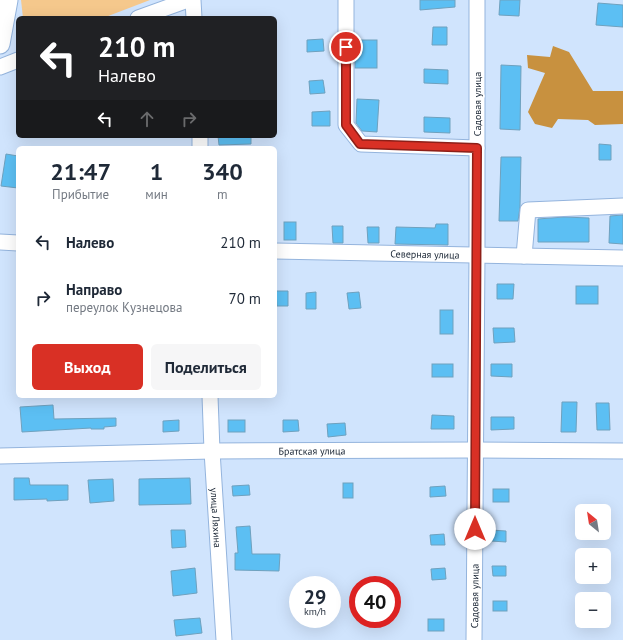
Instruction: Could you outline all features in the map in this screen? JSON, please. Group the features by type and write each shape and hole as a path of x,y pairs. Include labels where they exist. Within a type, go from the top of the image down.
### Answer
{"main road":[{"path":"0,44 8,0"}],"street":[{"path":"144,16 188,0"},
{"path":"193,0 194,16"},
{"path":"346,0 346,125 360,144 477,148"},
{"name":"Садовая улица","path":"474,640 477,0"},
{"path":"0,67 16,61"},
{"path":"524,256 528,210 623,206"},
{"path":"0,242 16,244"},
{"name":"Северная улица","path":"277,251 623,258"},
{"name":"улица Ляхина","path":"210,398 224,640"},
{"name":"Братская улица","path":"0,456 212,451 623,451"}],"shaded area":[{"path":"21,0 150,0 108,16 23,16"},
{"path":"553,46 569,52 593,91 623,91 623,124 595,125 588,120 558,119 552,128 535,124 528,112 545,73 528,68 527,55 550,57"}],"building":[{"path":"420,0 455,0 455,7 420,10"},
{"path":"500,0 520,0 519,16 499,15"},
{"path":"598,3 623,5 623,27 596,25"},
{"path":"433,27 447,27 447,45 432,45"},
{"path":"323,39 324,51 307,52 307,40"},
{"path":"355,40 377,40 377,68 355,68"},
{"path":"501,65 521,66 520,130 500,129"},
{"path":"424,69 448,70 448,84 424,83"},
{"path":"323,80 325,93 310,94 309,81"},
{"path":"357,99 379,100 377,132 362,131 356,123"},
{"path":"330,111 330,126 312,126 312,112"},
{"path":"424,117 450,118 450,133 424,132"},
{"path":"218,138 251,138 251,144 219,145"},
{"path":"599,144 611,145 611,160 599,160"},
{"path":"6,154 16,156 16,188 1,186"},
{"path":"501,157 521,157 520,207 518,221 499,221"},
{"path":"623,215 623,244 609,243 610,216"},
{"path":"564,217 589,218 589,242 538,242 538,219"},
{"path":"284,222 296,222 296,240 284,240"},
{"path":"436,224 448,224 448,245 395,244 396,227 435,228"},
{"path":"332,226 343,226 343,243 333,243"},
{"path":"367,227 379,227 379,243 368,243"},
{"path":"497,284 514,284 513,299 497,299"},
{"path":"576,286 598,286 598,304 576,304"},
{"path":"277,291 288,291 288,306 277,306"},
{"path":"316,292 316,309 306,309 306,293"},
{"path":"359,292 361,308 349,309 347,293"},
{"path":"440,310 453,310 453,334 440,334"},
{"path":"493,328 514,328 515,342 494,343"},
{"path":"432,364 453,364 453,377 432,377"},
{"path":"491,364 512,364 512,377 491,376"},
{"path":"562,402 577,402 576,432 561,432"},
{"path":"596,403 609,403 610,430 597,430"},
{"path":"53,405 54,419 116,418 116,426 104,427 104,429 91,428 22,432 20,407"},
{"path":"432,415 454,416 454,429 431,429"},
{"path":"491,417 514,417 514,429 491,430"},
{"path":"179,420 179,431 163,432 163,421"},
{"path":"228,420 245,420 245,432 228,432"},
{"path":"283,420 298,420 299,431 283,432"},
{"path":"345,423 346,435 328,437 327,424"},
{"path":"14,478 29,478 30,485 68,485 68,500 14,500"},
{"path":"190,478 191,504 139,505 139,479"},
{"path":"113,479 114,501 90,503 88,480"},
{"path":"343,483 353,483 353,498 343,498"},
{"path":"249,485 250,495 233,496 232,486"},
{"path":"445,486 446,496 430,497 430,487"},
{"path":"493,489 509,489 509,502 493,502"},
{"path":"250,526 252,554 280,554 279,571 235,570 235,553 238,553 236,527"},
{"path":"171,530 185,530 186,547 172,548"},
{"path":"491,530 506,531 506,542 491,541"},
{"path":"444,534 445,545 431,545 430,535"},
{"path":"492,566 506,566 506,576 493,576"},
{"path":"195,568 197,593 173,596 171,571"},
{"path":"445,568 446,579 432,580 431,569"},
{"path":"493,601 507,601 507,611 493,611"},
{"path":"200,618 202,633 176,636 174,620"},
{"path":"428,619 444,619 444,631 428,631"}],"route":[{"path":"346,47 346,125 360,144 477,148 475,529"}]}
